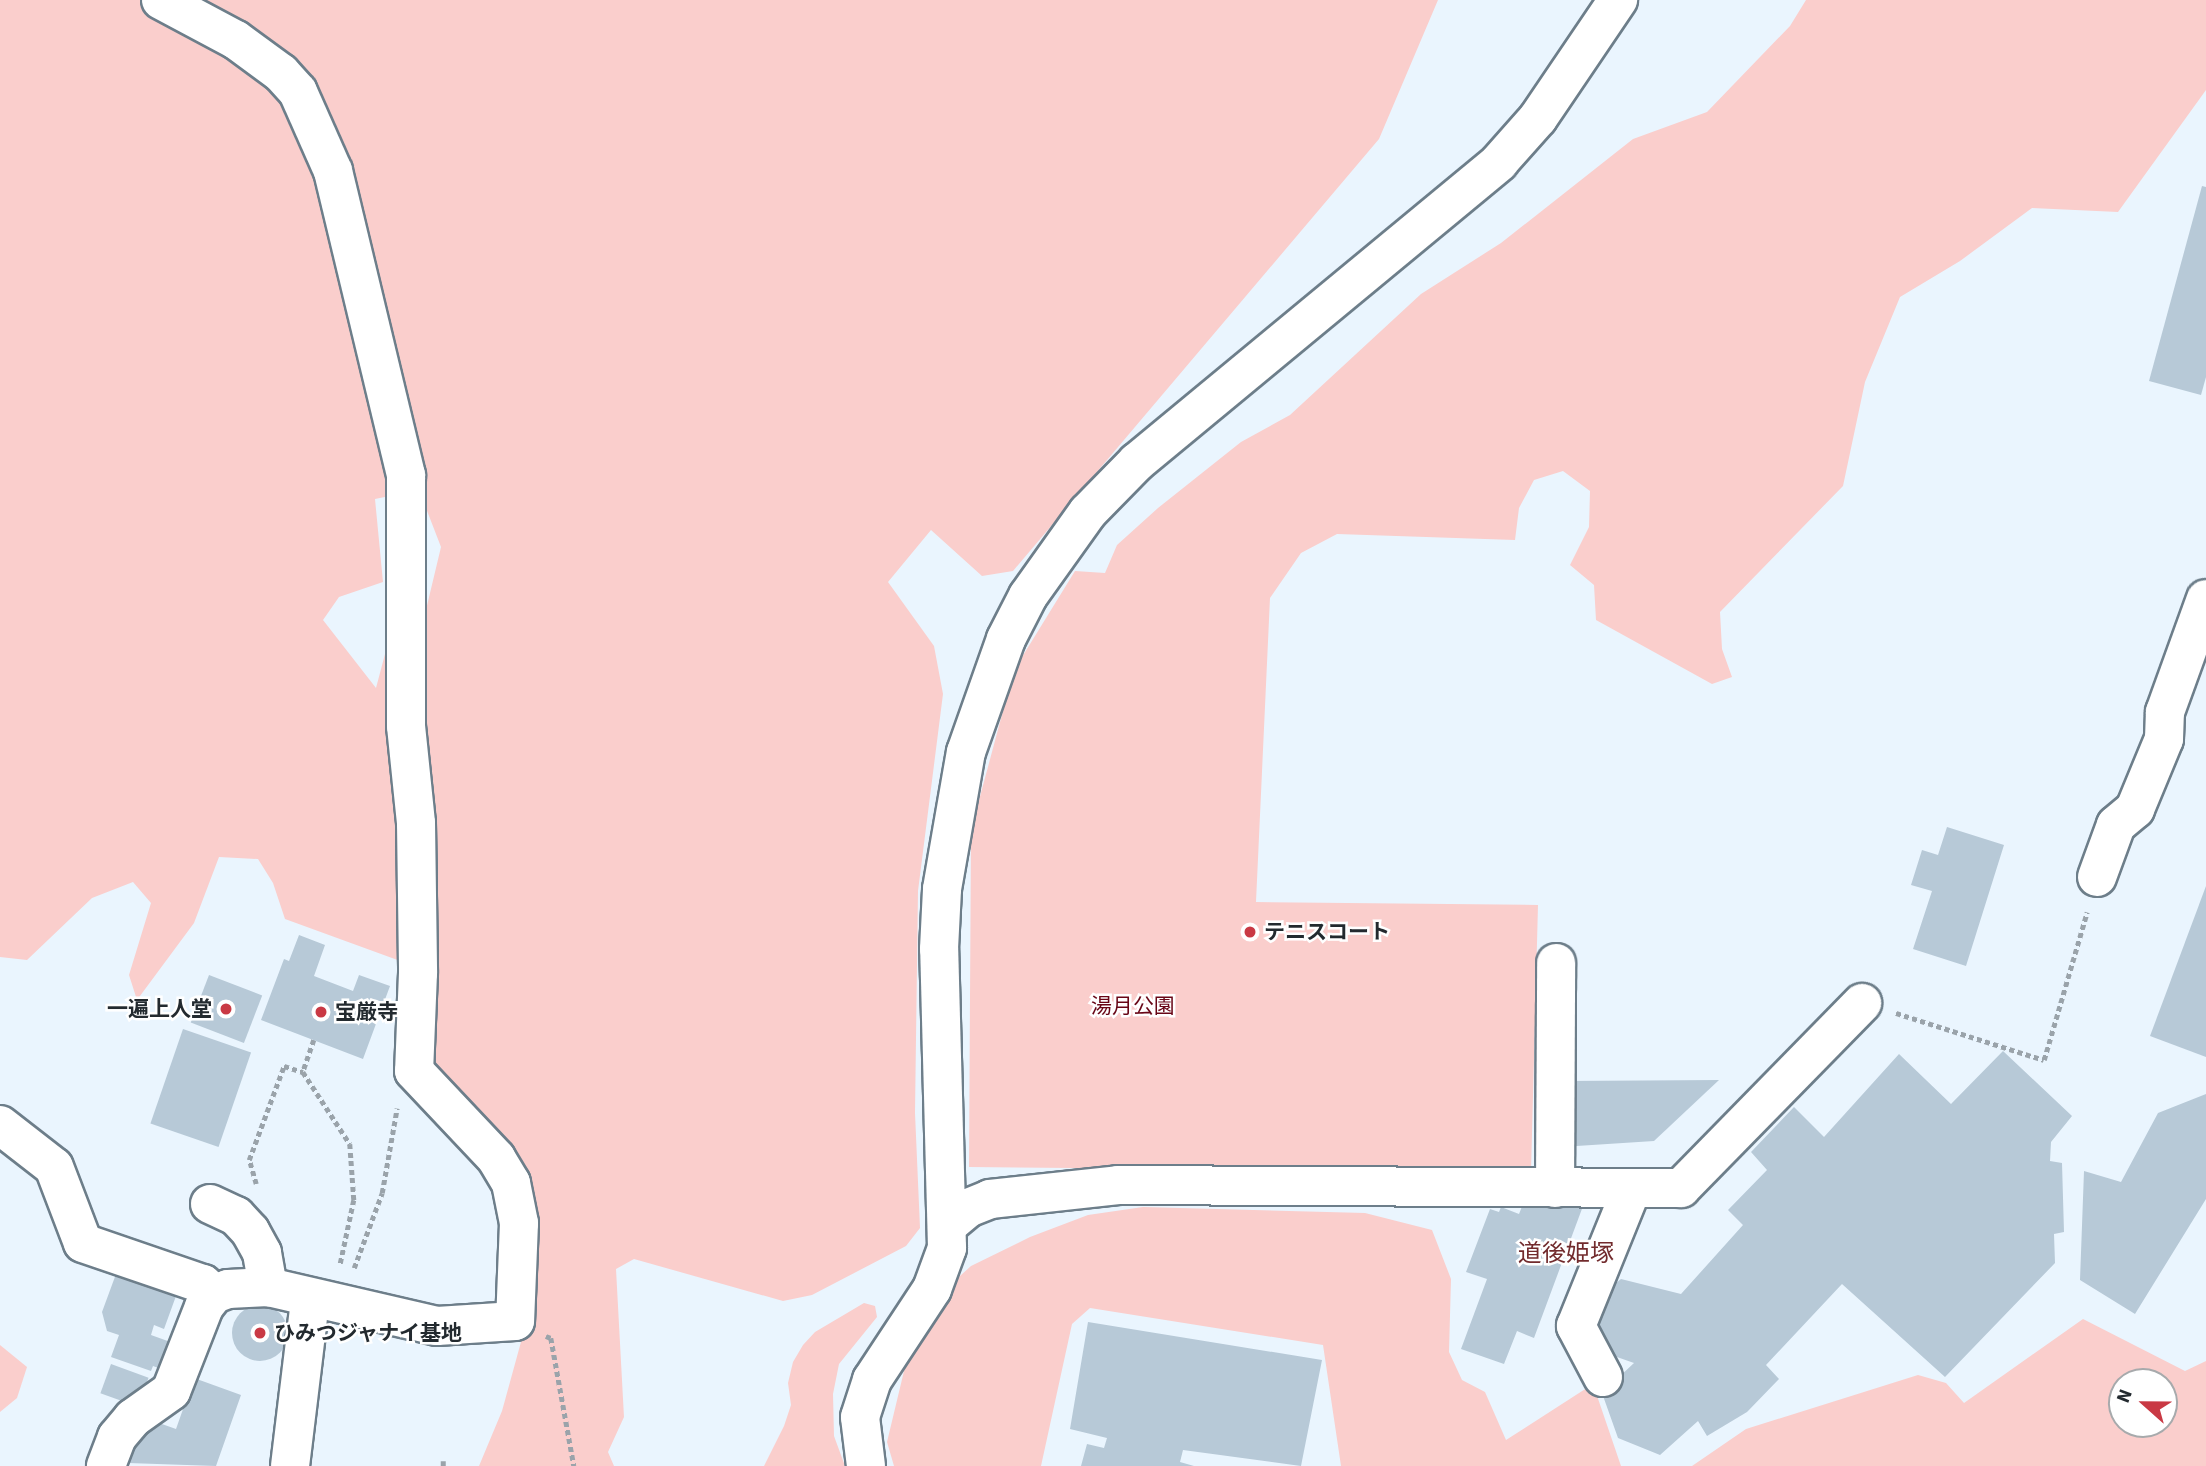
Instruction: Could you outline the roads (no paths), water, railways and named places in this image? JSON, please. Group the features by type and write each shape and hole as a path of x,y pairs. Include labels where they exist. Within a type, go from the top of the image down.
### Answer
{"street":[{"path":"106,1466 117,1437 134,1418 171,1391 204,1307 214,1294 228,1289 268,1287 321,1302 437,1326 515,1321 519,1223 511,1184 496,1158 414,1072 416,850 406,726 406,475 333,171 298,92 236,40 161,0"},
{"path":"866,1466 860,1417 872,1380 932,1289 947,1248 949,1224 939,948 942,889 966,752 1006,639 1028,596 1088,512 1138,462 1499,162 1538,118 1618,0"},
{"path":"2097,877 2116,825 2135,809 2164,740 2165,712 2203,623"},
{"path":"1555,1188 1556,963"},
{"path":"949,1224 968,1208 990,1199 1118,1185 1681,1188 1862,1003"},
{"path":"0,1125 54,1167 83,1243 204,1284 214,1294"},
{"path":"1603,1377 1576,1326 1632,1188"},
{"path":"210,1204 236,1216 250,1231 262,1253 268,1287"},
{"path":"290,1466 321,1302"}],"place":[{"name":"テニスコート","path":"1250,932"},
{"name":"一遍上人堂","path":"226,1009"},
{"name":"宝厳寺","path":"321,1012"},
{"name":"ひみつジャナイ基地","path":"260,1333"}],"district":[{"name":"道後姫塚","path":"1566,1254"}],"park label":[{"name":"湯月公園","path":"1133,1006"}]}
